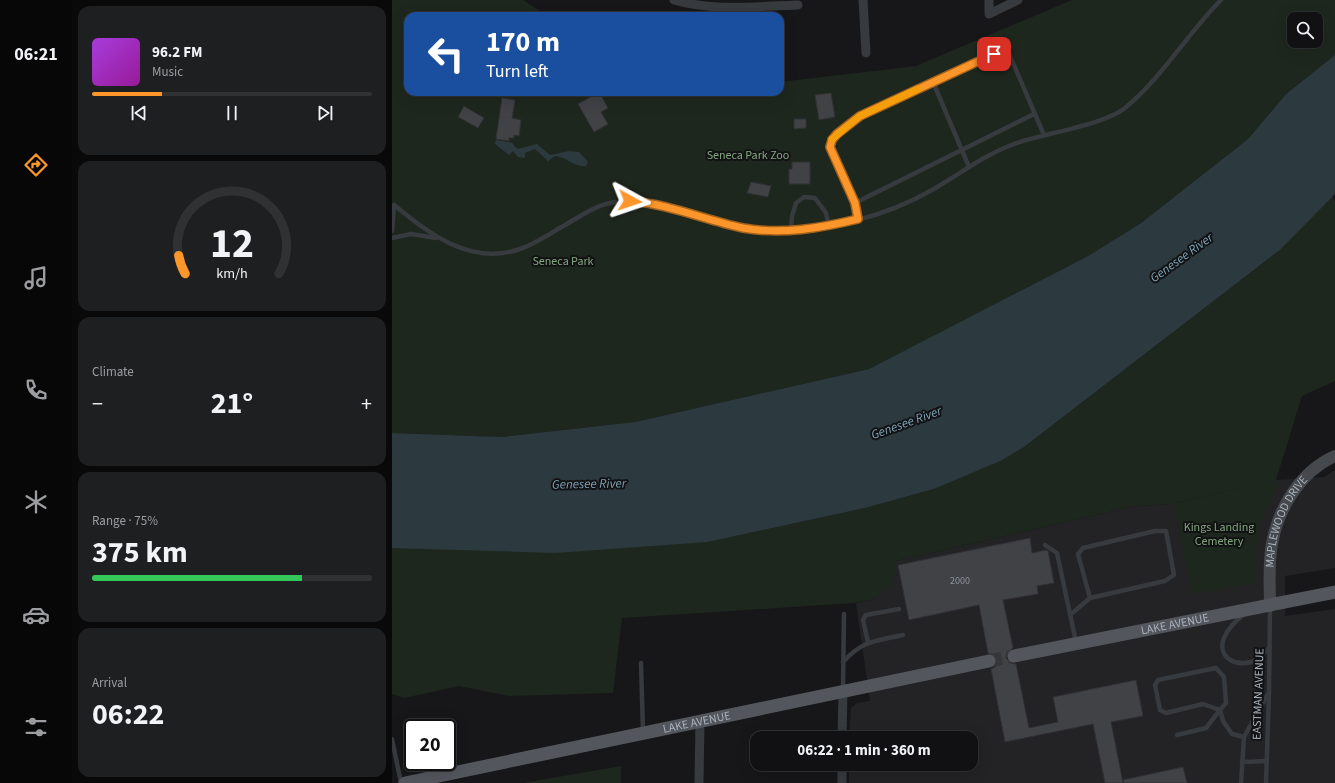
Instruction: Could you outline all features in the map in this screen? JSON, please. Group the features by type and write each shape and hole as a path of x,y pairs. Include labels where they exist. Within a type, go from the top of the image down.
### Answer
{"main road":[{"name":"LAKE AVENUE","path":"1014,656 1335,592"},
{"name":"LAKE AVENUE","path":"405,783 989,661"}],"street":[{"path":"674,0 698,6 736,3 798,5"},
{"path":"863,0 866,53"},
{"path":"989,0 989,14 1018,0"},
{"name":"MAPLEWOOD DRIVE","path":"1270,606 1271,545 1283,508 1300,484 1319,465 1335,456"},
{"path":"842,731 843,691"},
{"path":"699,783 700,721"},
{"path":"842,771 842,783"}],"lane":[{"path":"392,238 411,234 437,238 470,251 495,254 509,252 522,248 606,203 630,201 664,206 743,227 763,230 791,230 829,226 890,211 932,190 969,167 1012,145 1044,134 1097,121 1123,110 1152,82 1184,42 1221,0"},
{"path":"858,219 855,203 830,147 832,140 860,116 933,82 1007,49 1044,134"},
{"path":"933,82 969,167"},
{"path":"855,203 1034,114"},
{"path":"791,230 792,216 796,203 804,197 815,198 826,213 829,226"},
{"path":"392,231 393,204"},
{"path":"393,204 437,238"},
{"path":"1070,615 1090,598 1165,581 1174,575 1166,531 1155,531 1083,548 1078,554 1090,598"},
{"path":"1045,545 1057,553 1076,644"},
{"name":"EASTMAN AVENUE","path":"1266,783 1270,692 1270,606"},
{"path":"868,642 863,620 866,616 899,609"},
{"path":"1248,610 1233,624 1224,638 1223,651 1230,661 1246,663 1256,660 1270,647"},
{"path":"843,691 844,614"},
{"path":"843,662 854,649 868,642 903,635"},
{"path":"641,663 643,733"},
{"path":"1177,734 1206,728 1226,703 1224,677 1216,668 1158,680 1155,685 1160,710 1166,713 1203,704 1220,710"},
{"path":"1241,783 1244,737 1270,692"},
{"path":"1220,710 1223,720 1232,734 1244,737"},
{"path":"392,739 402,783"},
{"path":"1242,762 1266,762"}],"shaded area":[{"path":"1335,470 1335,568 1285,576 1285,616 1335,609 1335,783 849,783 849,771 978,771 978,731 849,731 851,708 857,703 870,701 856,603 875,599 896,561 1135,506 1172,504 1276,480 1324,477"}],"green space":[{"name":"Seneca Park","path":"392,0 523,0 541,12 404,12 404,96 784,96 784,82 916,66 1072,0 1335,0 1335,55 1286,94 1248,139 1141,223 1088,256 869,369 635,422 502,437 392,433"},
{"name":"Kings Landing Cemetery","path":"1332,196 1335,202 1335,381 1302,396 1276,480 1273,481 1280,484 1266,508 1259,531 1256,555 1256,583 1192,594 1174,504 1257,484 1172,504 1135,506 896,561 894,580 875,599 854,603 622,618 613,693 509,696 459,686 404,698 392,694 392,548 708,542 865,508 934,489 1024,447 1281,249"},
{"path":"621,766 621,783 523,783"}],"water":[{"name":"Genesee River","path":"1335,55 1335,194 1281,249 1024,447 1000,461 934,489 865,508 708,542 555,553 392,548 392,433 502,437 635,422 869,369 1088,256 1141,223 1248,139 1286,94"},
{"path":"496,140 513,143 518,149 537,144 550,155 569,151 579,152 588,162 586,166 581,166 555,156 547,162 547,160 535,149 525,153 525,158 518,157 513,151 509,155 495,144"}],"building":[{"path":"831,93 835,117 819,120 815,95"},
{"path":"592,96 601,96 608,108 601,112 608,124 594,132 578,104"},
{"path":"502,98 515,100 512,118 521,120 519,136 514,135 514,138 509,138 509,141 496,139"},
{"path":"464,106 484,118 478,128 458,117"},
{"path":"794,119 806,119 806,128 794,129"},
{"path":"792,162 810,162 810,184 789,184 789,169 792,169"},
{"path":"751,182 771,186 768,197 747,193"},
{"path":"1030,538 1032,553 1046,550 1048,551 1054,583 1037,586 1038,594 1003,600 1013,648 1007,653 1006,658 1011,663 1016,664 1029,728 1058,722 1053,697 1136,680 1143,716 1111,722 1123,783 1105,783 1093,724 1005,742 991,669 995,667 997,660 995,655 988,653 979,605 909,620 898,565"},
{"path":"1183,767 1187,783 1124,783 1123,780"}],"tunnel":[{"path":"989,661 1014,656"}],"slow traffic":[{"path":"832,139 860,116 918,89"}],"route":[{"path":"630,201 664,206 708,219 763,230 806,229 829,226 858,219 855,203 830,147 832,140 837,134 860,116 994,54"}],"park label":[{"name":"Seneca Park Zoo","path":"748,155"}]}
